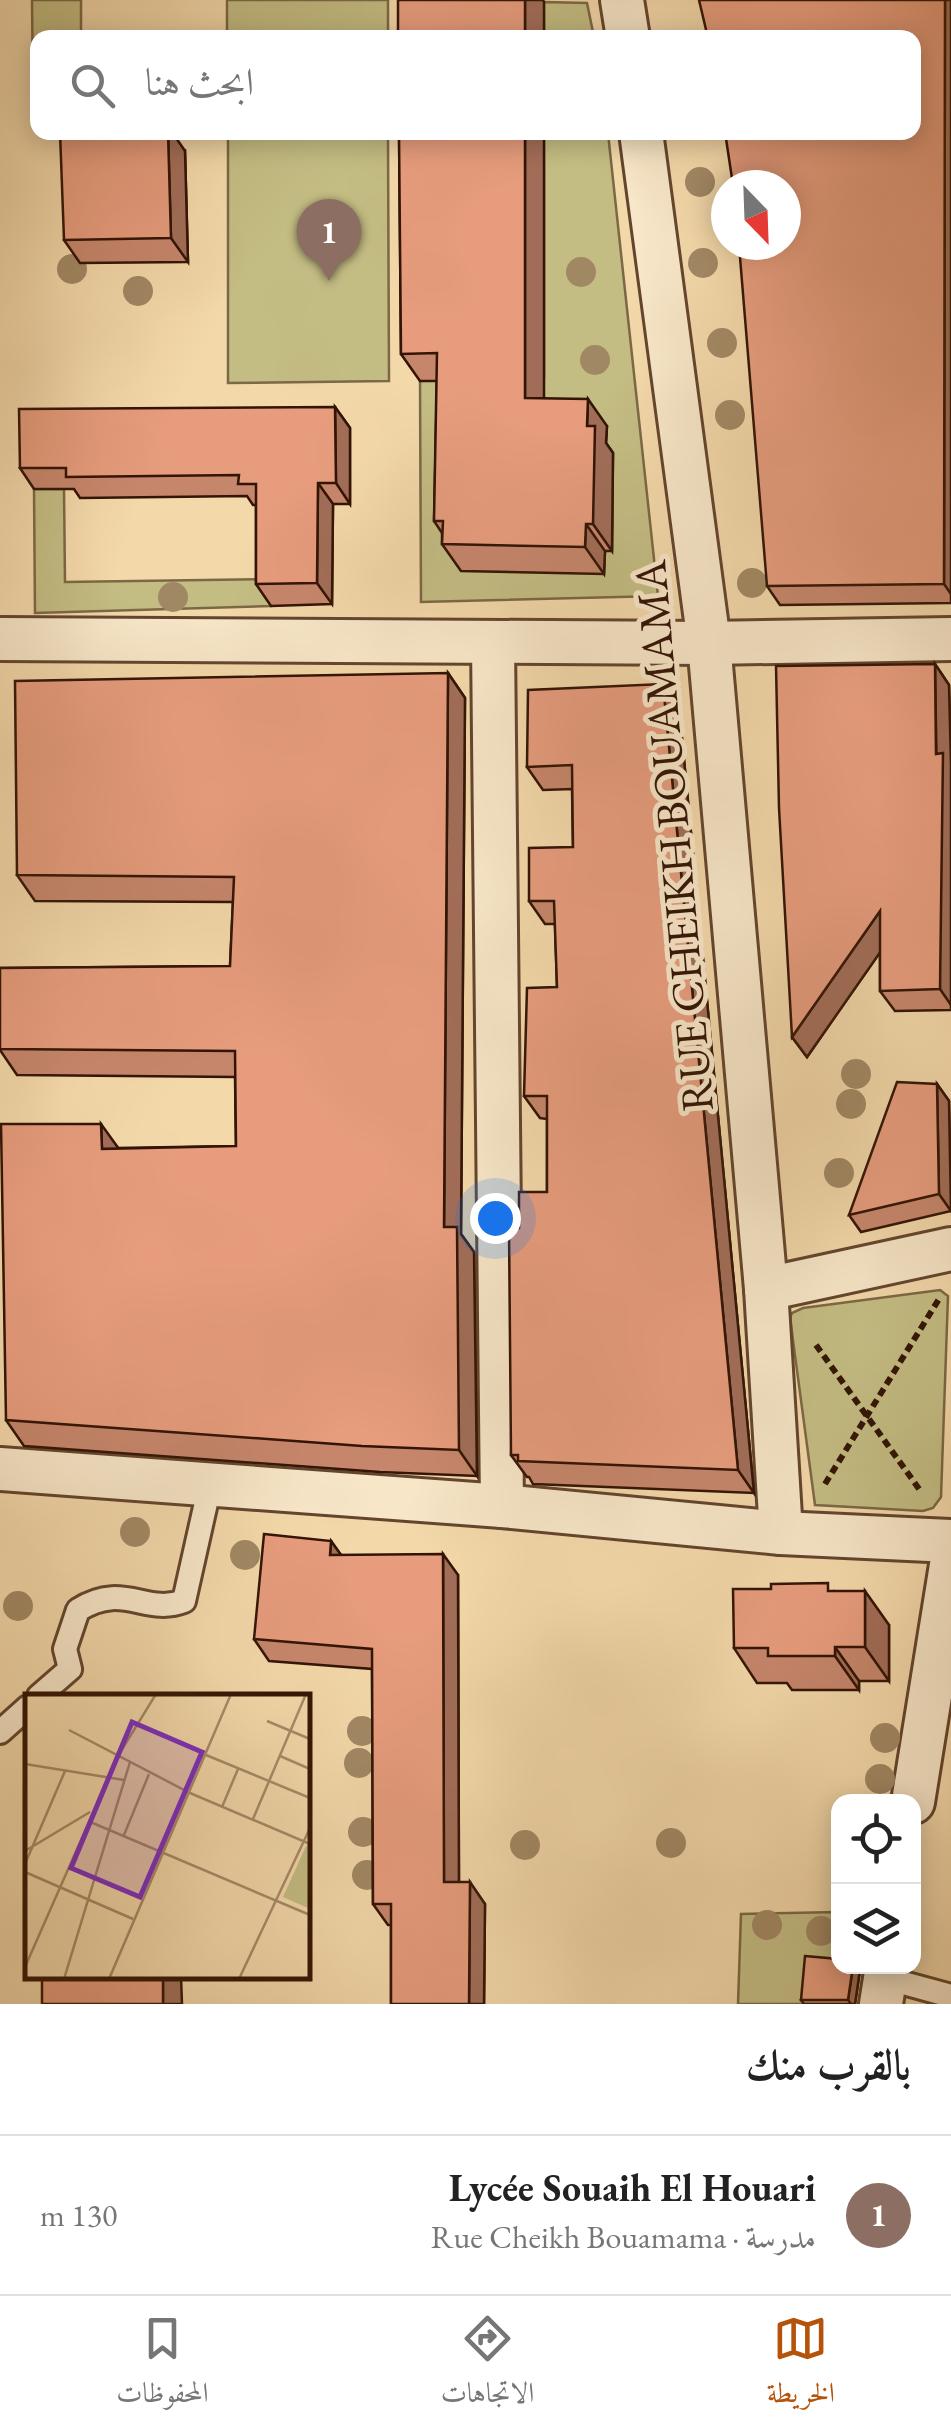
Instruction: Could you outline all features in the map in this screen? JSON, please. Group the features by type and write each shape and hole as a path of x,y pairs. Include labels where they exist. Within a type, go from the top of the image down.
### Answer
{"street":[{"path":"622,0 627,30"},
{"name":"RUE CHEIKH BOUAMAMA","path":"642,140 709,643 766,1289 782,1533"},
{"path":"0,639 709,643 951,639"},
{"path":"493,642 502,1506"},
{"path":"766,1289 948,1270"},
{"path":"0,1469 502,1506 782,1533 942,1525"},
{"path":"914,1794 951,1564"}],"lane":[{"path":"42,1694 70,1668 66,1649 69,1630 78,1610 96,1598 122,1596 167,1608 184,1601 210,1485"},
{"path":"0,1732 25,1710"},
{"path":"884,1983 951,1996"}],"path":[{"path":"782,1533 814,1504 948,1270"},
{"path":"814,1342 942,1525"}],"shaded area":[{"path":"32,0 81,0 81,30 32,30"},
{"path":"227,0 388,0 388,30 227,30"},
{"path":"544,2 587,3 593,30 544,30"},
{"path":"228,140 388,140 389,381 228,383"},
{"path":"544,140 609,140 658,596 421,602 420,381 544,377"},
{"path":"34,489 64,489 65,582 270,579 271,606 35,613"},
{"path":"940,1290 948,1296 941,1497 933,1508 923,1511 815,1505 792,1313 803,1308"},
{"path":"831,1912 831,1967 812,1965 808,2004 738,2004 741,1914"}],"building":[{"path":"398,0 525,0 525,30 398,30"},
{"path":"699,0 945,0 944,584 767,586 740,260 801,260 801,170 731,170 726,140 921,140 921,30 706,30"},
{"path":"60,140 168,140 171,238 64,240"},
{"path":"399,140 525,140 525,398 588,399 587,426 595,426 593,524 586,524 585,547 442,544 443,521 434,521 437,353 401,354"},
{"path":"335,407 336,483 318,483 317,583 256,584 256,484 238,484 239,475 66,477 66,468 20,468 19,409"},
{"path":"935,664 936,754 943,753 940,989 880,991 880,911 792,1037 779,808 776,666"},
{"path":"448,673 444,1227 457,1227 459,1450 6,1420 1,1124 101,1124 102,1149 236,1146 235,1051 0,1049 0,968 230,966 234,877 17,875 15,681"},
{"path":"663,684 738,1470 518,1461 518,1455 511,1455 509,1228 519,1228 519,1192 547,1192 547,1096 524,1096 527,988 557,987 554,901 529,901 529,848 573,847 572,765 527,767 528,690"},
{"path":"897,1082 937,1084 939,1194 849,1215"},
{"path":"264,1534 331,1541 330,1555 443,1554 444,1882 470,1882 469,2004 391,2004 391,1904 373,1904 372,1649 254,1639"},
{"path":"828,1583 828,1591 865,1591 865,1647 835,1647 835,1656 768,1656 768,1648 734,1648 733,1589"},
{"path":"805,1956 831,1958 831,1974 852,1974 848,2000 801,2000"},
{"path":"42,1979 163,1979 163,2004 42,2004"}],"place":[{"name":"Lycée Souaih El Houari","path":"329,281"}]}
